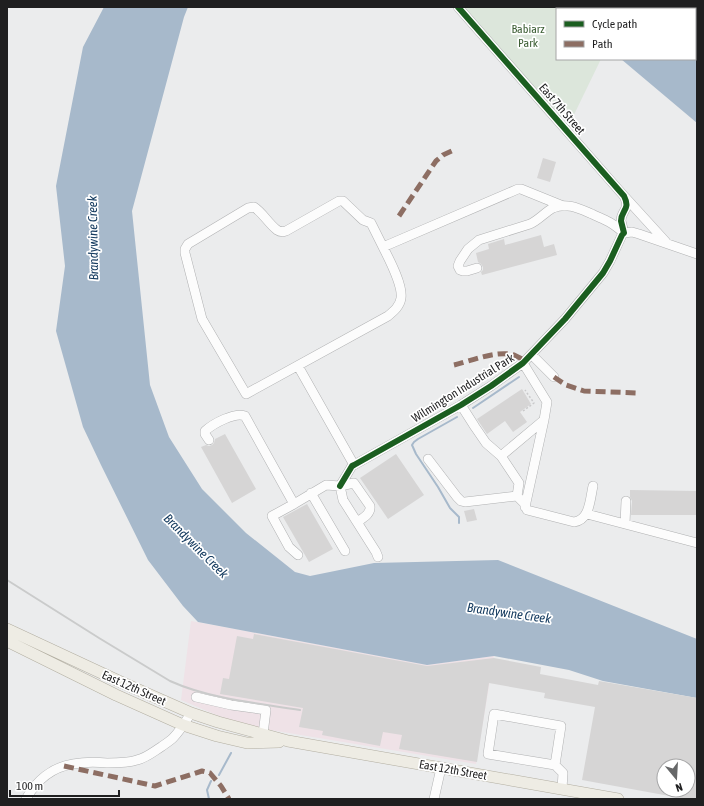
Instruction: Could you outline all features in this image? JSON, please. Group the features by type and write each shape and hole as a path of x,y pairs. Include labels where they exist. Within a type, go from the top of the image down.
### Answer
{"main road":[{"name":"East 12th Street","path":"7,629 116,680 191,713 218,722 288,741 618,799"},
{"name":"East 12th Street","path":"7,641 116,695 183,725 217,736 247,743 288,741"}],"street":[{"name":"East 7th Street","path":"458,7 667,243"},
{"path":"383,247 518,189 563,206 580,209 610,222 624,233"},
{"path":"624,196 627,201 627,207 621,219 624,233"},
{"path":"339,201 343,201 363,220 371,223 383,247 396,274 401,290 401,298 396,309 388,316 246,394 202,319 185,253 185,249 188,244 248,208 254,207 278,231 283,232 339,201"},
{"path":"477,268 463,271 460,270 458,266 464,254 473,244 488,236 530,224 548,211 563,206"},
{"name":"East 7th Street","path":"624,233 632,232 697,254"},
{"name":"Wilmington Industrial Park","path":"340,486 352,466 461,405 523,364 566,319 603,273 624,233"},
{"path":"532,355 554,377"},
{"path":"523,364 547,402 525,507"},
{"path":"298,366 354,465"},
{"path":"461,405 486,444 501,456 519,483 517,496"},
{"path":"209,440 205,430 209,427 232,416 241,414 246,416 294,504"},
{"path":"501,456 544,420"},
{"path":"428,458 461,501 465,502 517,496"},
{"path":"298,555 289,547 272,516 326,485 340,486 354,483 370,506 368,514 357,522"},
{"path":"340,486 343,500 378,557"},
{"path":"517,496 524,503 527,510 574,522 581,520 587,514 593,486"},
{"path":"311,494 346,551"},
{"path":"625,524 626,501"},
{"path":"587,514 697,543"},
{"path":"196,697 231,705 266,710 263,734"},
{"path":"26,799 36,784 44,776 52,771 72,764 120,763 146,758 173,738 191,713"},
{"path":"555,765 561,726 494,714 488,754 555,765 563,773 562,789"},
{"path":"434,799 441,768"}],"path":[{"path":"523,411 534,403 525,390"}],"shaded area":[{"path":"191,621 427,665 494,656 476,764 252,727 219,716 181,700"}],"green space":[{"name":"Babiarz Park","path":"461,7 577,7 556,8 556,60 601,60 569,125"}],"water":[{"name":"Brandywine Creek","path":"104,7 188,7 184,17 132,211 150,385 169,437 202,489 246,533 295,572 310,576 374,563 498,560 697,639 697,698 603,681 569,670 494,656 427,665 198,622 183,606 148,560 83,427 56,331 65,266 56,186 83,47"},
{"path":"697,7 697,123 622,60 696,60 696,8 588,8"}],"building":[{"path":"543,158 556,162 550,182 537,178"},
{"path":"541,235 544,247 554,244 557,255 482,275 481,272 483,267 478,262 476,253 489,249 488,244 504,239 505,245"},
{"path":"522,389 531,404 520,412 527,422 513,432 505,421 487,434 477,419"},
{"path":"225,434 256,489 232,503 201,447 212,445 215,439"},
{"path":"396,454 424,495 388,519 360,478"},
{"path":"630,490 697,491 697,515 631,515 632,501 630,497"},
{"path":"307,504 333,549 309,562 283,517"},
{"path":"474,509 477,520 467,522 464,511"},
{"path":"254,634 427,666 494,658 541,667 540,674 598,685 599,681 697,698 697,799 681,798 696,798 696,758 656,758 656,794 582,780 595,707 544,698 545,693 489,683 477,762 399,749 402,735 383,732 380,746 322,735 323,731 299,727 303,708 220,694 223,678 229,679 237,636 253,639"}],"waterway":[{"path":"473,408 519,377"},
{"path":"457,417 418,439 412,445 416,454 450,508 459,517 459,523"},
{"path":"219,775 231,753"},
{"path":"209,799 207,790 211,781"}],"railway":[{"path":"7,580 170,681 217,696 300,710"}],"marked path":[{"path":"399,216 436,161 443,155 454,150"},
{"path":"454,365 500,354 514,355 526,361"},
{"path":"554,377 566,385 584,391 638,393"},
{"path":"64,766 155,786 202,771 210,773 221,786 229,799"}],"cycle path":[{"path":"340,486 352,466 461,405 523,363 565,319 603,273 624,233 621,221 621,217 626,207 624,196 458,7"}]}
